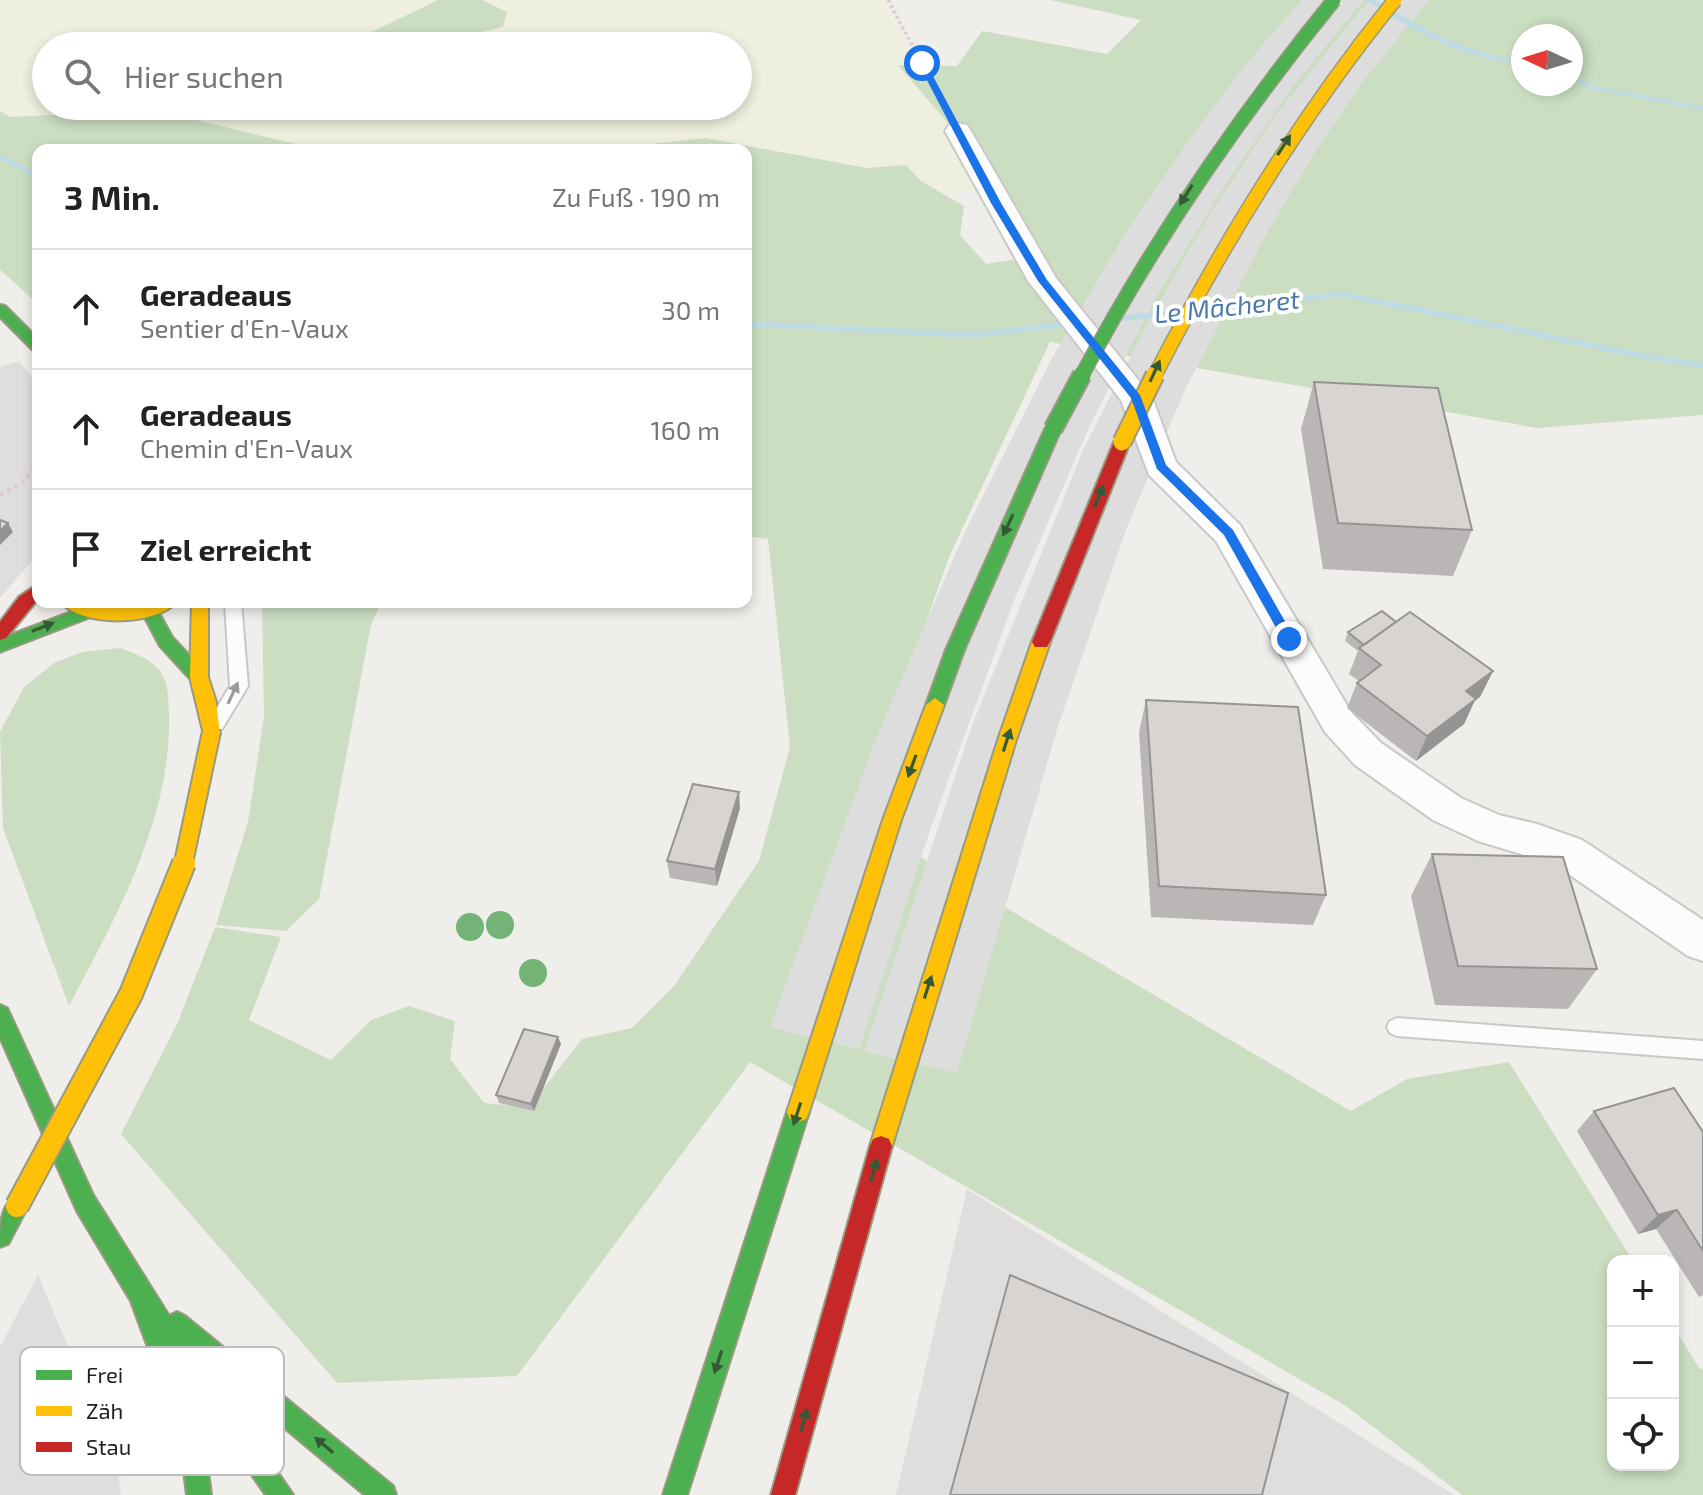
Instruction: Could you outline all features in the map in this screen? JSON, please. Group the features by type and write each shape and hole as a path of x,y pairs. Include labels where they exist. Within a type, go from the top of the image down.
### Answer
{"main road":[{"path":"675,1495 892,820 955,650 1053,429 1101,337 1199,174 1250,100 1334,0"},
{"path":"783,1495 905,1062 1042,640 1122,442 1200,284 1249,199 1313,104 1395,0"},
{"path":"0,309 32,341"},
{"path":"0,634 32,595"},
{"path":"80,608 87,612"},
{"path":"0,646 87,612 127,615 154,608"},
{"path":"0,1236 124,1008 184,864 207,773 211,734 207,702 199,677 200,608"},
{"path":"149,610 166,641 199,677"},
{"path":"0,1014 85,1203 140,1295 177,1347"},
{"path":"140,1295 160,1347"},
{"path":"140,1295 203,1347"},
{"path":"284,1413 384,1495"},
{"path":"196,1475 199,1495"},
{"path":"267,1475 281,1495"}],"street":[{"path":"958,131 1043,281 1136,397 1161,467 1228,533 1325,703 1368,754 1447,809 1492,830 1537,840 1568,852 1703,943"}],"lane":[{"path":"211,734 239,686 234,608"},
{"path":"1397,1027 1703,1050"}],"path":[{"path":"888,0 958,131"},
{"path":"0,495 23,482 32,471"}],"shaded area":[{"path":"19,361 32,377 32,561 0,598 0,367"},
{"path":"967,1189 1454,1495 896,1495"},
{"path":"38,1275 68,1347 20,1347 20,1475 118,1475 121,1495 0,1495 0,1347"}],"green space":[{"path":"0,0 438,0 371,32 32,32 32,116 10,117 0,111"},
{"path":"438,0 482,0 507,12 503,27 481,32 371,32"},
{"path":"482,0 883,0 918,65 899,66 947,122 984,190 942,191 921,181 906,165 867,168 752,147 752,144 705,138 652,144 295,144 196,120 752,120 752,32 481,32 503,27"},
{"path":"1050,0 1703,0 1703,415 1537,428 1050,342 949,557 857,820 1351,1111 1407,1079 1509,1062 1629,1255 1607,1255 1607,1471 1679,1471 1679,1336 1699,1368 1703,1369 1703,1495 1462,1495 1346,1406 750,1062 517,1376 337,1383 121,1134 178,1022 215,927 281,937 249,1020 331,1060 371,1020 409,1006 455,1021 450,1059 484,1103 529,1107 582,1039 632,1028 674,986 759,861 790,747 768,539 752,537 752,147 867,168 906,165 921,181 964,206 960,235 986,264 1044,255 984,190 947,122 898,65 957,66 982,31 1107,54 1141,20"},
{"path":"0,111 10,117 32,116 32,120 196,120 295,144 32,144 32,299 0,270"},
{"path":"705,138 737,144 652,144"},
{"path":"262,608 378,608 371,625 319,899 286,931 216,925 248,822 264,716"},
{"path":"120,648 151,662 164,678 169,714 167,753 161,791 138,866 69,1006 3,828 0,732 24,687 54,663 82,652"}],"pier":[{"path":"1302,0 1364,0 1293,86 1225,185 1157,296 1091,423 1013,603 929,833 859,1050 770,1027 874,744 964,534 1052,358 1124,235 1187,143 1246,64"},
{"path":"1369,0 1429,0 1361,84 1314,154 1267,233 1185,390 1127,527 1058,726 957,1073 864,1052 971,728 1083,450 1148,322 1207,219 1278,112"}],"building":[{"path":"1314,382 1438,388 1472,530 1338,523"},
{"path":"0,520 8,523 0,531"},
{"path":"1382,611 1396,622 1364,645 1348,632"},
{"path":"1410,612 1493,671 1466,691 1476,699 1427,736 1357,683 1381,665 1359,648"},
{"path":"1146,700 1298,707 1326,895 1159,886"},
{"path":"693,784 739,792 715,869 667,861"},
{"path":"1432,854 1563,857 1597,969 1458,966"},
{"path":"524,1029 558,1037 531,1104 496,1095"},
{"path":"1674,1088 1703,1132 1703,1251 1677,1210 1658,1215 1594,1111"},
{"path":"1010,1275 1288,1393 1262,1495 950,1495"}],"waterway":[{"path":"1369,0 1443,41 1482,56 1511,60"},
{"path":"1583,83 1593,88 1703,108"},
{"name":"Le Mâcheret","path":"0,157 32,173"},
{"name":"Le Mâcheret","path":"1116,319 1341,294 1654,358 1703,365"},
{"name":"Le Mâcheret","path":"752,324 974,335 1078,323"}],"traffic: fast":[{"path":"1053,429 1115,316 1217,153 1334,0"},
{"path":"0,309 32,341"},
{"path":"935,705 955,650 1053,429"},
{"path":"149,610 166,641 199,677"},
{"path":"0,646 87,612"},
{"path":"0,1014 85,1203 140,1295 177,1347"},
{"path":"675,1495 798,1112"},
{"path":"0,1236 17,1206"},
{"path":"140,1295 160,1347"},
{"path":"177,1324 205,1347"},
{"path":"284,1412 384,1495"},
{"path":"196,1475 199,1495"},
{"path":"267,1475 281,1495"}],"traffic: slow":[{"path":"1122,442 1181,325 1244,212 1314,104 1395,0"},
{"path":"81,608 106,614 151,608"},
{"path":"200,608 199,677 207,702 211,734"},
{"path":"881,1146 1007,740 1041,642"},
{"path":"798,1112 892,820 935,705"},
{"path":"17,1206 109,1037 151,950 185,860 211,734"}],"traffic: jam":[{"path":"1041,642 1122,442"},
{"path":"0,634 32,595"},
{"path":"783,1495 881,1146"}],"route":[{"path":"922,63 996,203 1043,281 1136,397 1161,467 1228,533 1289,639"}]}
